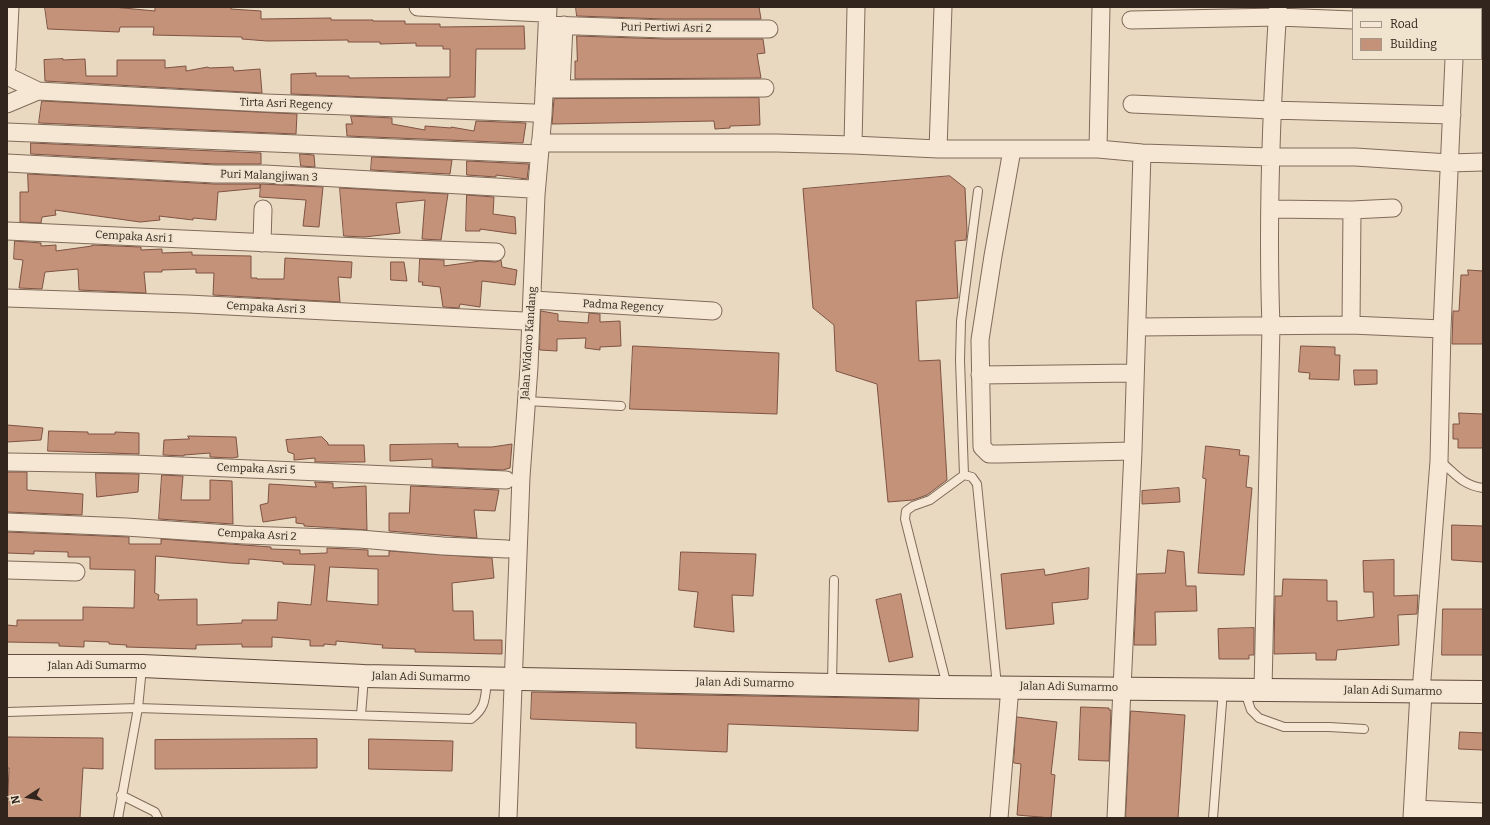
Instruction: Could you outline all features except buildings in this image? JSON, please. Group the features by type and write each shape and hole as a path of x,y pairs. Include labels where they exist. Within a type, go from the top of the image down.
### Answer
{"main road":[{"name":"Jalan Adi Sumarmo","path":"7,666 142,666 364,676 936,687 1483,692"}],"street":[{"path":"7,67 10,7"},
{"name":"Puri Pertiwi Asri 2","path":"418,7 551,17 665,29 769,29"},
{"path":"853,145 856,7"},
{"path":"938,149 943,7"},
{"path":"1098,149 1101,7"},
{"path":"1131,20 1278,12 1352,20"},
{"path":"1254,689 1270,326 1269,273 1271,110 1278,12"},
{"name":"Jalan Widoro Kandang","path":"508,818 518,542 532,300 536,195 540,149 553,89 551,17"},
{"path":"1454,60 1442,329 1439,461 1421,692 1414,814 1483,812"},
{"name":"Tirta Asri Regency","path":"7,76 38,91 266,103 534,114"},
{"path":"553,89 765,88"},
{"name":"Tirta Asri Regency","path":"7,104 38,91"},
{"path":"1132,104 1271,110 1452,115"},
{"path":"7,132 540,149 755,144 853,145 938,149 1098,149 1142,153 1270,157 1355,157 1449,163 1483,162"},
{"path":"1012,150 980,340 982,448 988,454 1133,451"},
{"path":"1116,818 1138,327 1142,153"},
{"name":"Puri Malangjiwan 3","path":"7,163 215,174 265,174 531,189"},
{"path":"1270,209 1352,210 1393,208"},
{"path":"262,243 263,209"},
{"path":"1351,325 1352,210"},
{"name":"Cempaka Asri 1","path":"7,231 496,252"},
{"name":"Cempaka Asri 3","path":"7,298 195,305 524,321"},
{"name":"Padma Regency","path":"532,300 713,311"},
{"path":"1138,327 1351,325 1442,329"},
{"path":"980,375 1135,373"},
{"name":"Cempaka Asri 5","path":"7,462 134,464 506,480"},
{"name":"Cempaka Asri 2","path":"7,522 360,539 443,546 508,549"},
{"path":"7,570 76,572"},
{"path":"999,818 1004,687"}],"lane":[{"path":"964,475 960,360 961,321 978,191"},
{"path":"526,402 621,406"},
{"path":"1439,461 1465,483 1483,488"},
{"path":"964,475 972,477 977,484 1004,687"},
{"path":"936,687 905,519 906,511 913,506 930,500 964,475"},
{"path":"832,685 834,580"},
{"path":"118,818 138,708 142,666"},
{"path":"361,715 364,676"},
{"path":"7,712 138,708 471,720 484,706 487,678"},
{"path":"1213,818 1223,689"},
{"path":"1254,689 1251,710 1259,718 1284,727 1329,727 1364,730"},
{"path":"121,795 155,812 158,818"}]}
